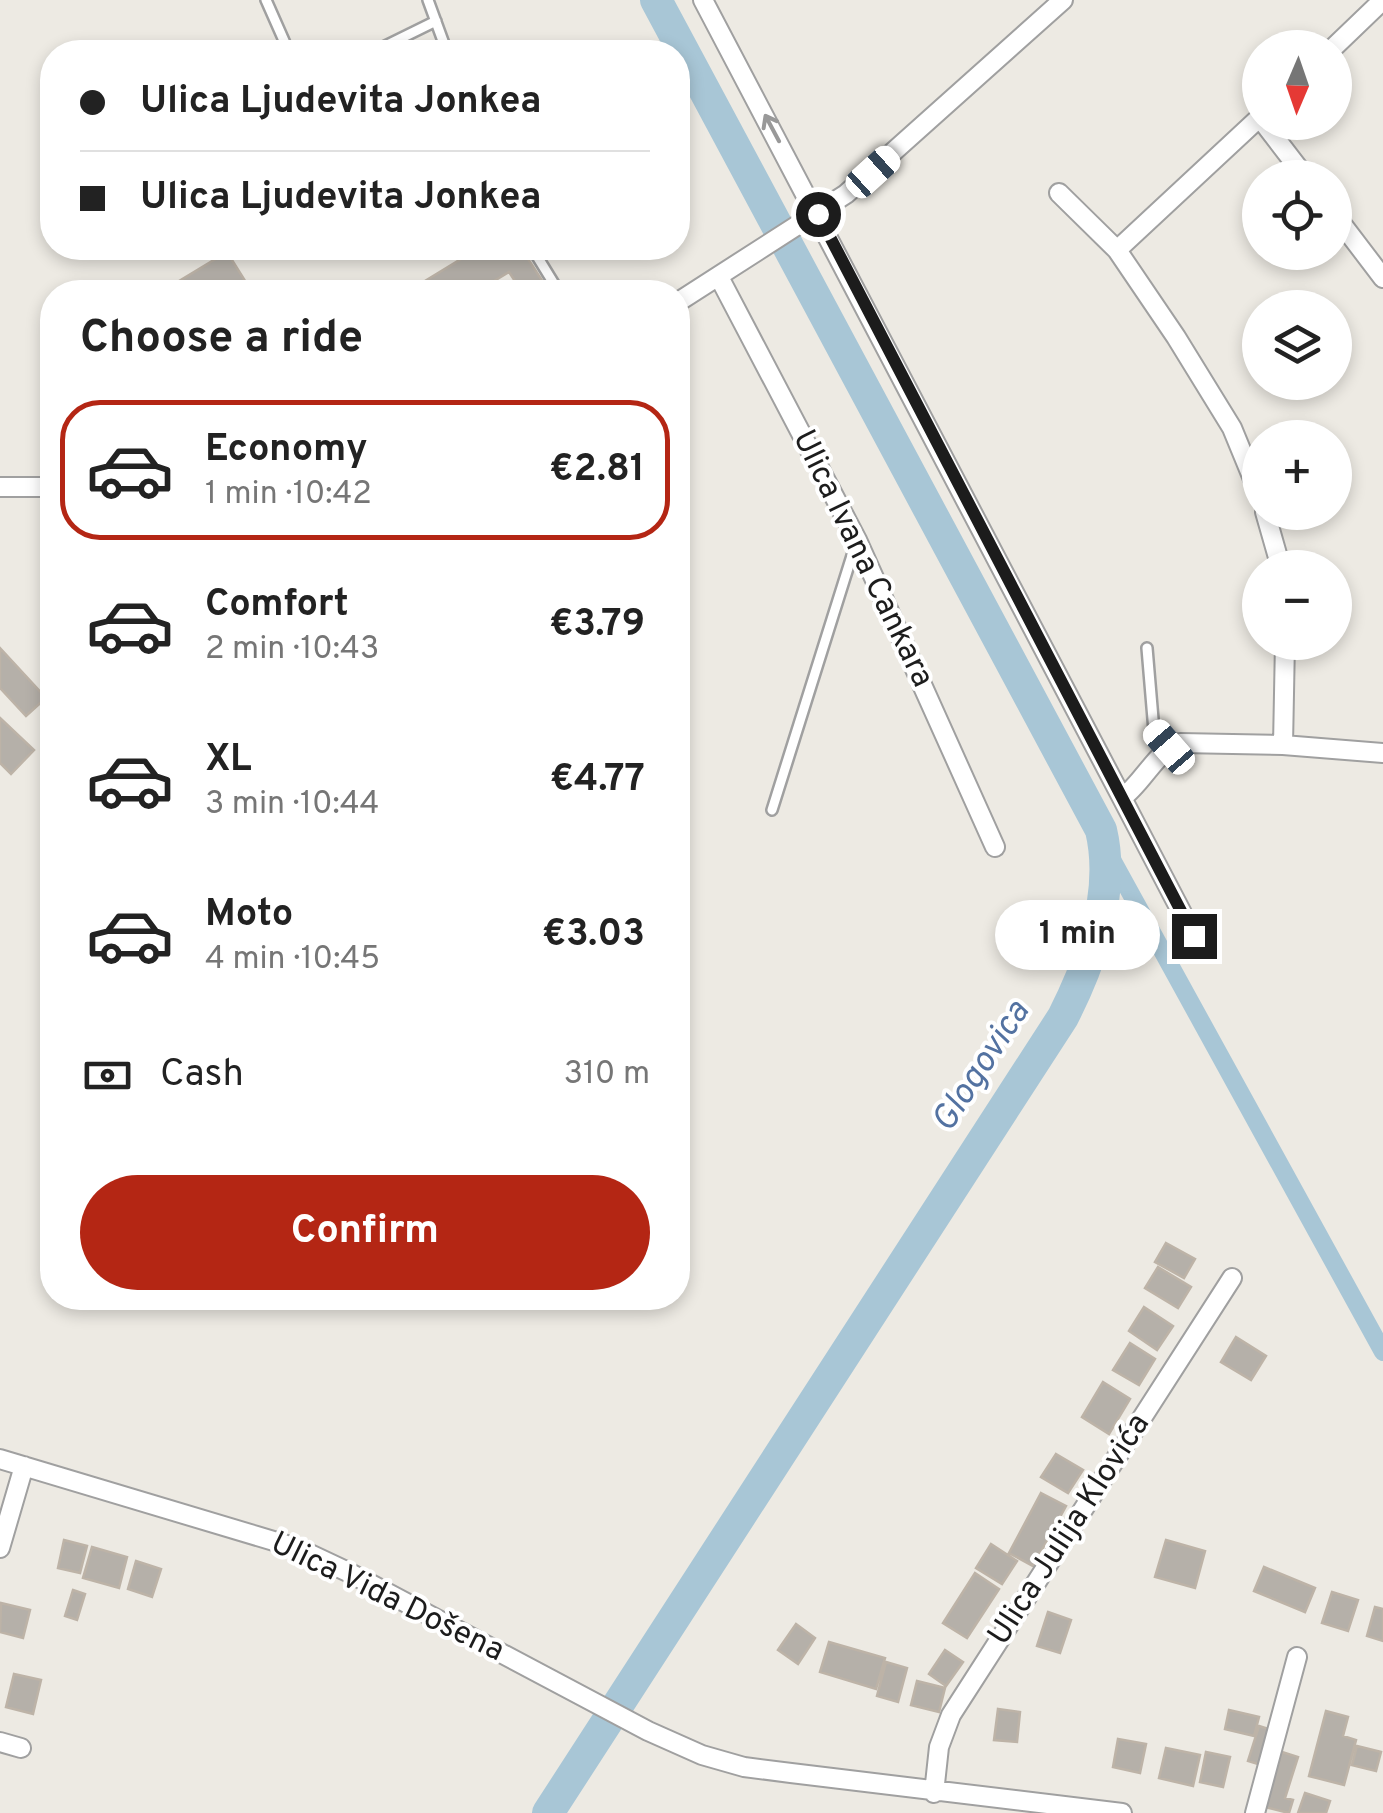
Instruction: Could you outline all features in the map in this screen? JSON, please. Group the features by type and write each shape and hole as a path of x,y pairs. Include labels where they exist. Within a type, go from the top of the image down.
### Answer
{"street":[{"path":"703,0 812,218 1194,936"},
{"path":"690,295 812,218 873,172 1062,0"},
{"path":"1352,30 1383,0"},
{"path":"1117,250 1242,136"},
{"path":"1277,140 1292,160"},
{"path":"1058,193 1117,250 1232,428 1242,452"},
{"path":"1352,237 1383,278"},
{"name":"Ulica Ivana Cankara","path":"727,272 857,540 995,847"},
{"path":"0,487 40,488"},
{"path":"1283,745 1284,660"},
{"path":"1122,798 1139,786 1169,747 1195,742 1383,753"},
{"name":"Ulica Julija Klovića","path":"934,1793 939,1747 951,1715 1232,1278"},
{"name":"Ulica Vida Došena","path":"0,1459 296,1548 648,1731 702,1755 744,1767 1122,1813"},
{"path":"0,1548 24,1466"},
{"path":"1255,1813 1298,1657"},
{"path":"0,1742 21,1748"}],"lane":[{"path":"266,0 284,40"},
{"path":"428,0 443,40"},
{"path":"397,40 436,21"},
{"path":"772,810 857,540"},
{"path":"1146,648 1154,730 1169,747"}],"building":[{"path":"214,260 232,260 244,280 181,280"},
{"path":"459,260 529,260 542,280 514,280 509,272 496,280 427,280"},
{"path":"0,648 40,691 40,703 26,716 0,688"},
{"path":"0,718 34,750 11,774 0,763"},
{"path":"1166,1243 1195,1259 1184,1278 1155,1262"},
{"path":"1158,1267 1191,1287 1178,1308 1145,1288"},
{"path":"1144,1307 1173,1326 1157,1350 1129,1331"},
{"path":"1236,1337 1266,1356 1251,1380 1221,1362"},
{"path":"1130,1343 1155,1359 1139,1385 1113,1370"},
{"path":"1103,1382 1130,1399 1109,1434 1082,1417"},
{"path":"1056,1454 1083,1470 1068,1493 1041,1477"},
{"path":"1041,1493 1066,1506 1033,1566 1009,1553"},
{"path":"64,1540 87,1546 80,1573 58,1568"},
{"path":"1166,1540 1205,1551 1195,1588 1155,1577"},
{"path":"991,1544 1017,1561 1002,1584 976,1568"},
{"path":"92,1547 127,1557 119,1588 83,1578"},
{"path":"136,1561 161,1569 152,1597 128,1589"},
{"path":"1264,1567 1315,1588 1305,1612 1254,1591"},
{"path":"975,1573 999,1589 967,1638 943,1623"},
{"path":"73,1590 85,1594 77,1620 65,1616"},
{"path":"1332,1592 1358,1600 1348,1631 1322,1623"},
{"path":"1,1603 30,1610 23,1638 0,1632"},
{"path":"1375,1607 1383,1609 1383,1641 1367,1636"},
{"path":"1048,1612 1071,1620 1060,1653 1037,1646"},
{"path":"796,1624 815,1638 798,1664 778,1650"},
{"path":"829,1642 885,1658 876,1689 820,1672"},
{"path":"945,1650 963,1662 946,1686 929,1674"},
{"path":"886,1662 907,1668 898,1702 877,1696"},
{"path":"14,1674 41,1680 33,1714 6,1707"},
{"path":"917,1681 945,1688 939,1712 911,1705"},
{"path":"998,1709 1020,1712 1017,1742 994,1740"},
{"path":"1229,1710 1259,1717 1254,1736 1225,1729"},
{"path":"1326,1711 1348,1717 1343,1736 1356,1740 1344,1785 1309,1776"},
{"path":"1259,1726 1272,1730 1261,1765 1248,1761"},
{"path":"1118,1739 1146,1744 1140,1773 1113,1767"},
{"path":"1357,1746 1381,1752 1376,1771 1352,1765"},
{"path":"1166,1748 1200,1755 1193,1786 1159,1778"},
{"path":"1206,1752 1230,1757 1223,1787 1200,1782"},
{"path":"1282,1752 1298,1757 1285,1798 1293,1800 1289,1813 1265,1807"},
{"path":"1305,1793 1330,1801 1326,1813 1298,1813"}],"waterway":[{"name":"Glogovica","path":"656,0 677,40"},
{"name":"Glogovica","path":"548,1813 1063,1017 1091,950 1105,878 1101,830 690,63"},
{"path":"1104,845 1383,1352"}],"route":[{"path":"818,214 1194,936"}]}
